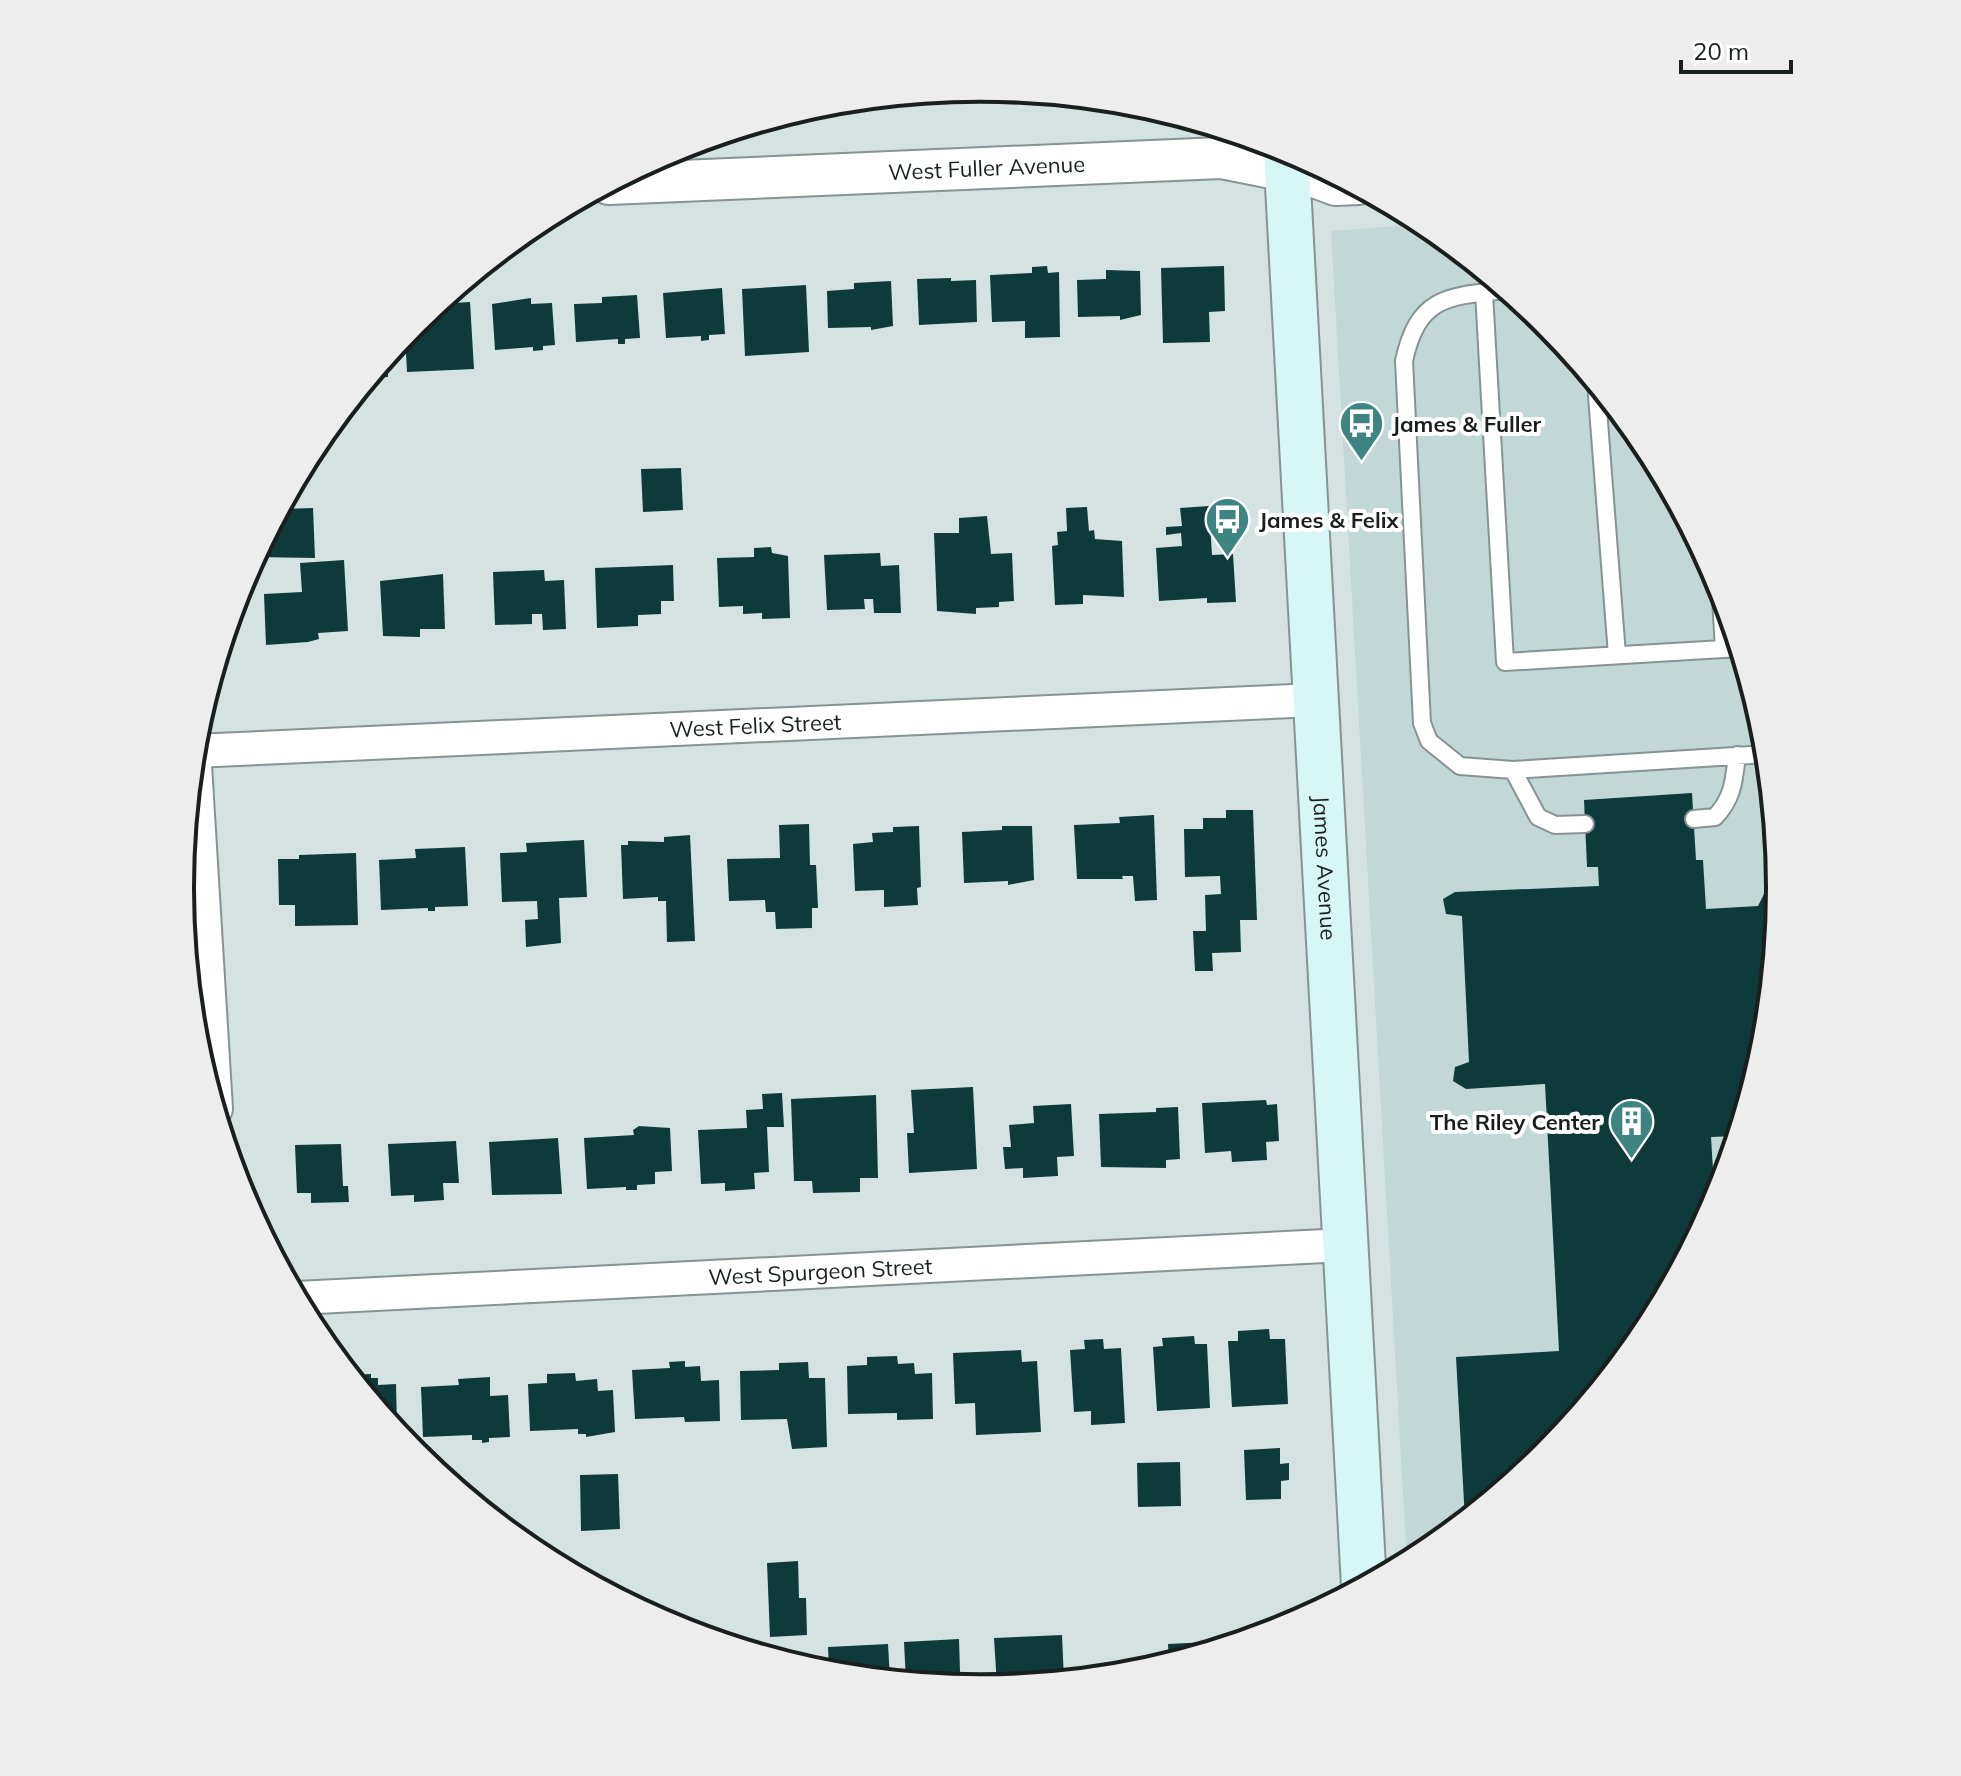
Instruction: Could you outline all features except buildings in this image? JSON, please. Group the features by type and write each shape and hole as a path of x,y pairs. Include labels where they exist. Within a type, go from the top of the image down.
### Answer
{"main road":[{"name":"James Avenue","path":"1287,165 1363,1574"}],"street":[{"name":"West Fuller Avenue","path":"633,183 1221,158 1275,160"},
{"name":"West Fuller Avenue","path":"1317,178 1339,189"},
{"name":"West Felix Street","path":"207,749 1316,700"},
{"path":"198,816 213,1053"},
{"name":"West Spurgeon Street","path":"310,1297 1345,1245"}],"lane":[{"path":"1493,292 1433,303 1417,322 1404,361 1422,723 1429,741 1460,766 1513,770 1754,754"},
{"path":"1484,293 1505,662 1729,648"},
{"path":"1597,402 1617,655"},
{"path":"1694,819 1715,817 1724,807 1733,791 1737,755"},
{"path":"1513,770 1538,817 1555,825 1585,824"}],"shaded area":[{"path":"1404,226 1459,264 1536,332 1604,410 1634,451 1685,540 1725,635 1751,735 1765,837 1765,939 1751,1041 1725,1141 1685,1236 1634,1325 1571,1406 1499,1479 1406,1549 1331,231"}],"place":[{"name":"James & Fuller","path":"1361,463"},
{"name":"James & Felix","path":"1228,559"},
{"name":"The Riley Center","path":"1631,1161"}]}
